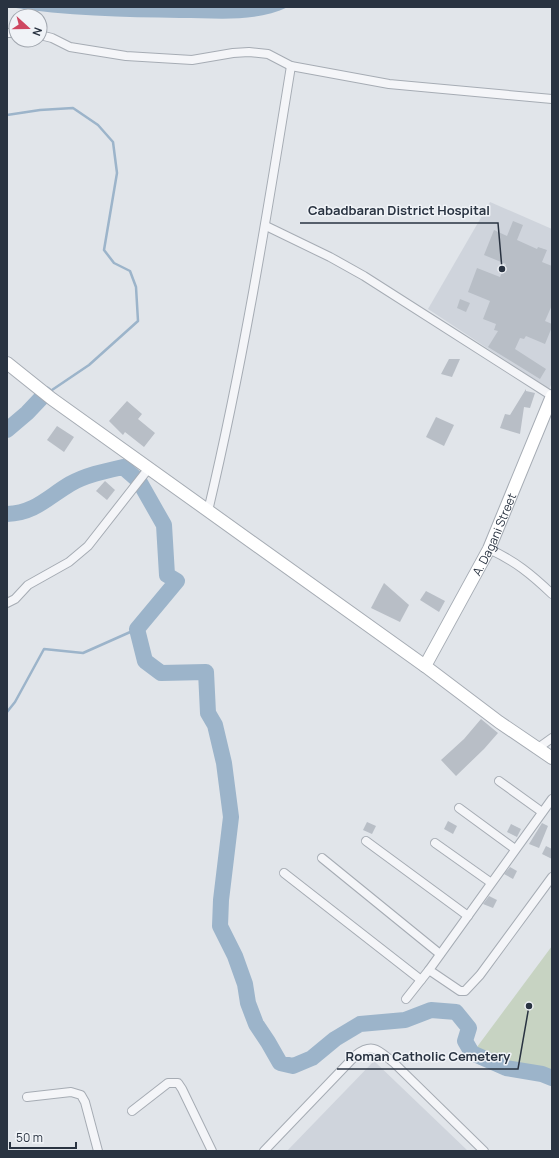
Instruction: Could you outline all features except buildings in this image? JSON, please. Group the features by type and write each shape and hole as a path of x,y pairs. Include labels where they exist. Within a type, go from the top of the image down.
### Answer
{"main road":[{"path":"7,363 40,390 147,470 208,511 426,666 499,722 552,758"},
{"name":"A. Dagani Street","path":"426,666 488,549 552,396"}],"street":[{"path":"48,37 70,48 126,56 192,60 249,52 268,54 291,66 389,84 552,100"},
{"path":"208,511 227,433 266,226 291,66"},
{"path":"266,226 330,257 364,276 552,396"},
{"path":"7,604 15,599 28,585 69,562 88,546 147,470"},
{"path":"488,549 510,559 528,572 552,594"},
{"path":"538,748 552,738"},
{"path":"498,781 542,812"},
{"path":"406,999 429,970 468,916 490,882 552,798"},
{"path":"459,808 515,849"},
{"path":"366,841 468,916"},
{"path":"435,843 490,882"},
{"path":"322,858 440,954"},
{"path":"284,873 421,980"},
{"path":"429,970 460,991 465,991 480,975 552,877"},
{"path":"264,1151 315,1096 363,1049 369,1048 379,1051 393,1062 484,1151"},
{"path":"132,1111 168,1083 178,1083 212,1151"},
{"path":"27,1097 71,1092 81,1095 86,1102 98,1151"}],"shaded area":[{"path":"490,202 552,229 552,383 549,389 428,309"},
{"path":"374,1061 468,1151 287,1151"}],"green space":[{"path":"552,946 552,1073 542,1069 505,1066 474,1051"}],"water":[{"path":"9,7 288,7 275,12 249,18 221,19 94,16 48,12 48,8"}],"waterway":[{"path":"7,115 40,110 73,108 98,125 113,142 117,173 104,250 114,263 130,271 136,287 138,321 89,365 49,392"},
{"path":"7,430 27,413 45,394"},
{"path":"7,514 26,511 41,504 70,484 82,478 123,467 139,481 164,525 167,575 177,581 137,629 145,661 161,673 206,672 208,713 215,725 224,763 231,817 221,900 220,926 235,956 245,984 248,1003 256,1024 280,1063 293,1066 312,1058 335,1039 360,1024 405,1020 431,1010 456,1012 469,1028 465,1041 472,1053 506,1068 542,1074 552,1078"},
{"path":"7,712 15,702 44,649 83,653 137,629"}],"place":[{"name":"Cabadbaran District Hospital","path":"502,269"},
{"name":"Roman Catholic Cemetery","path":"529,1006"}]}
